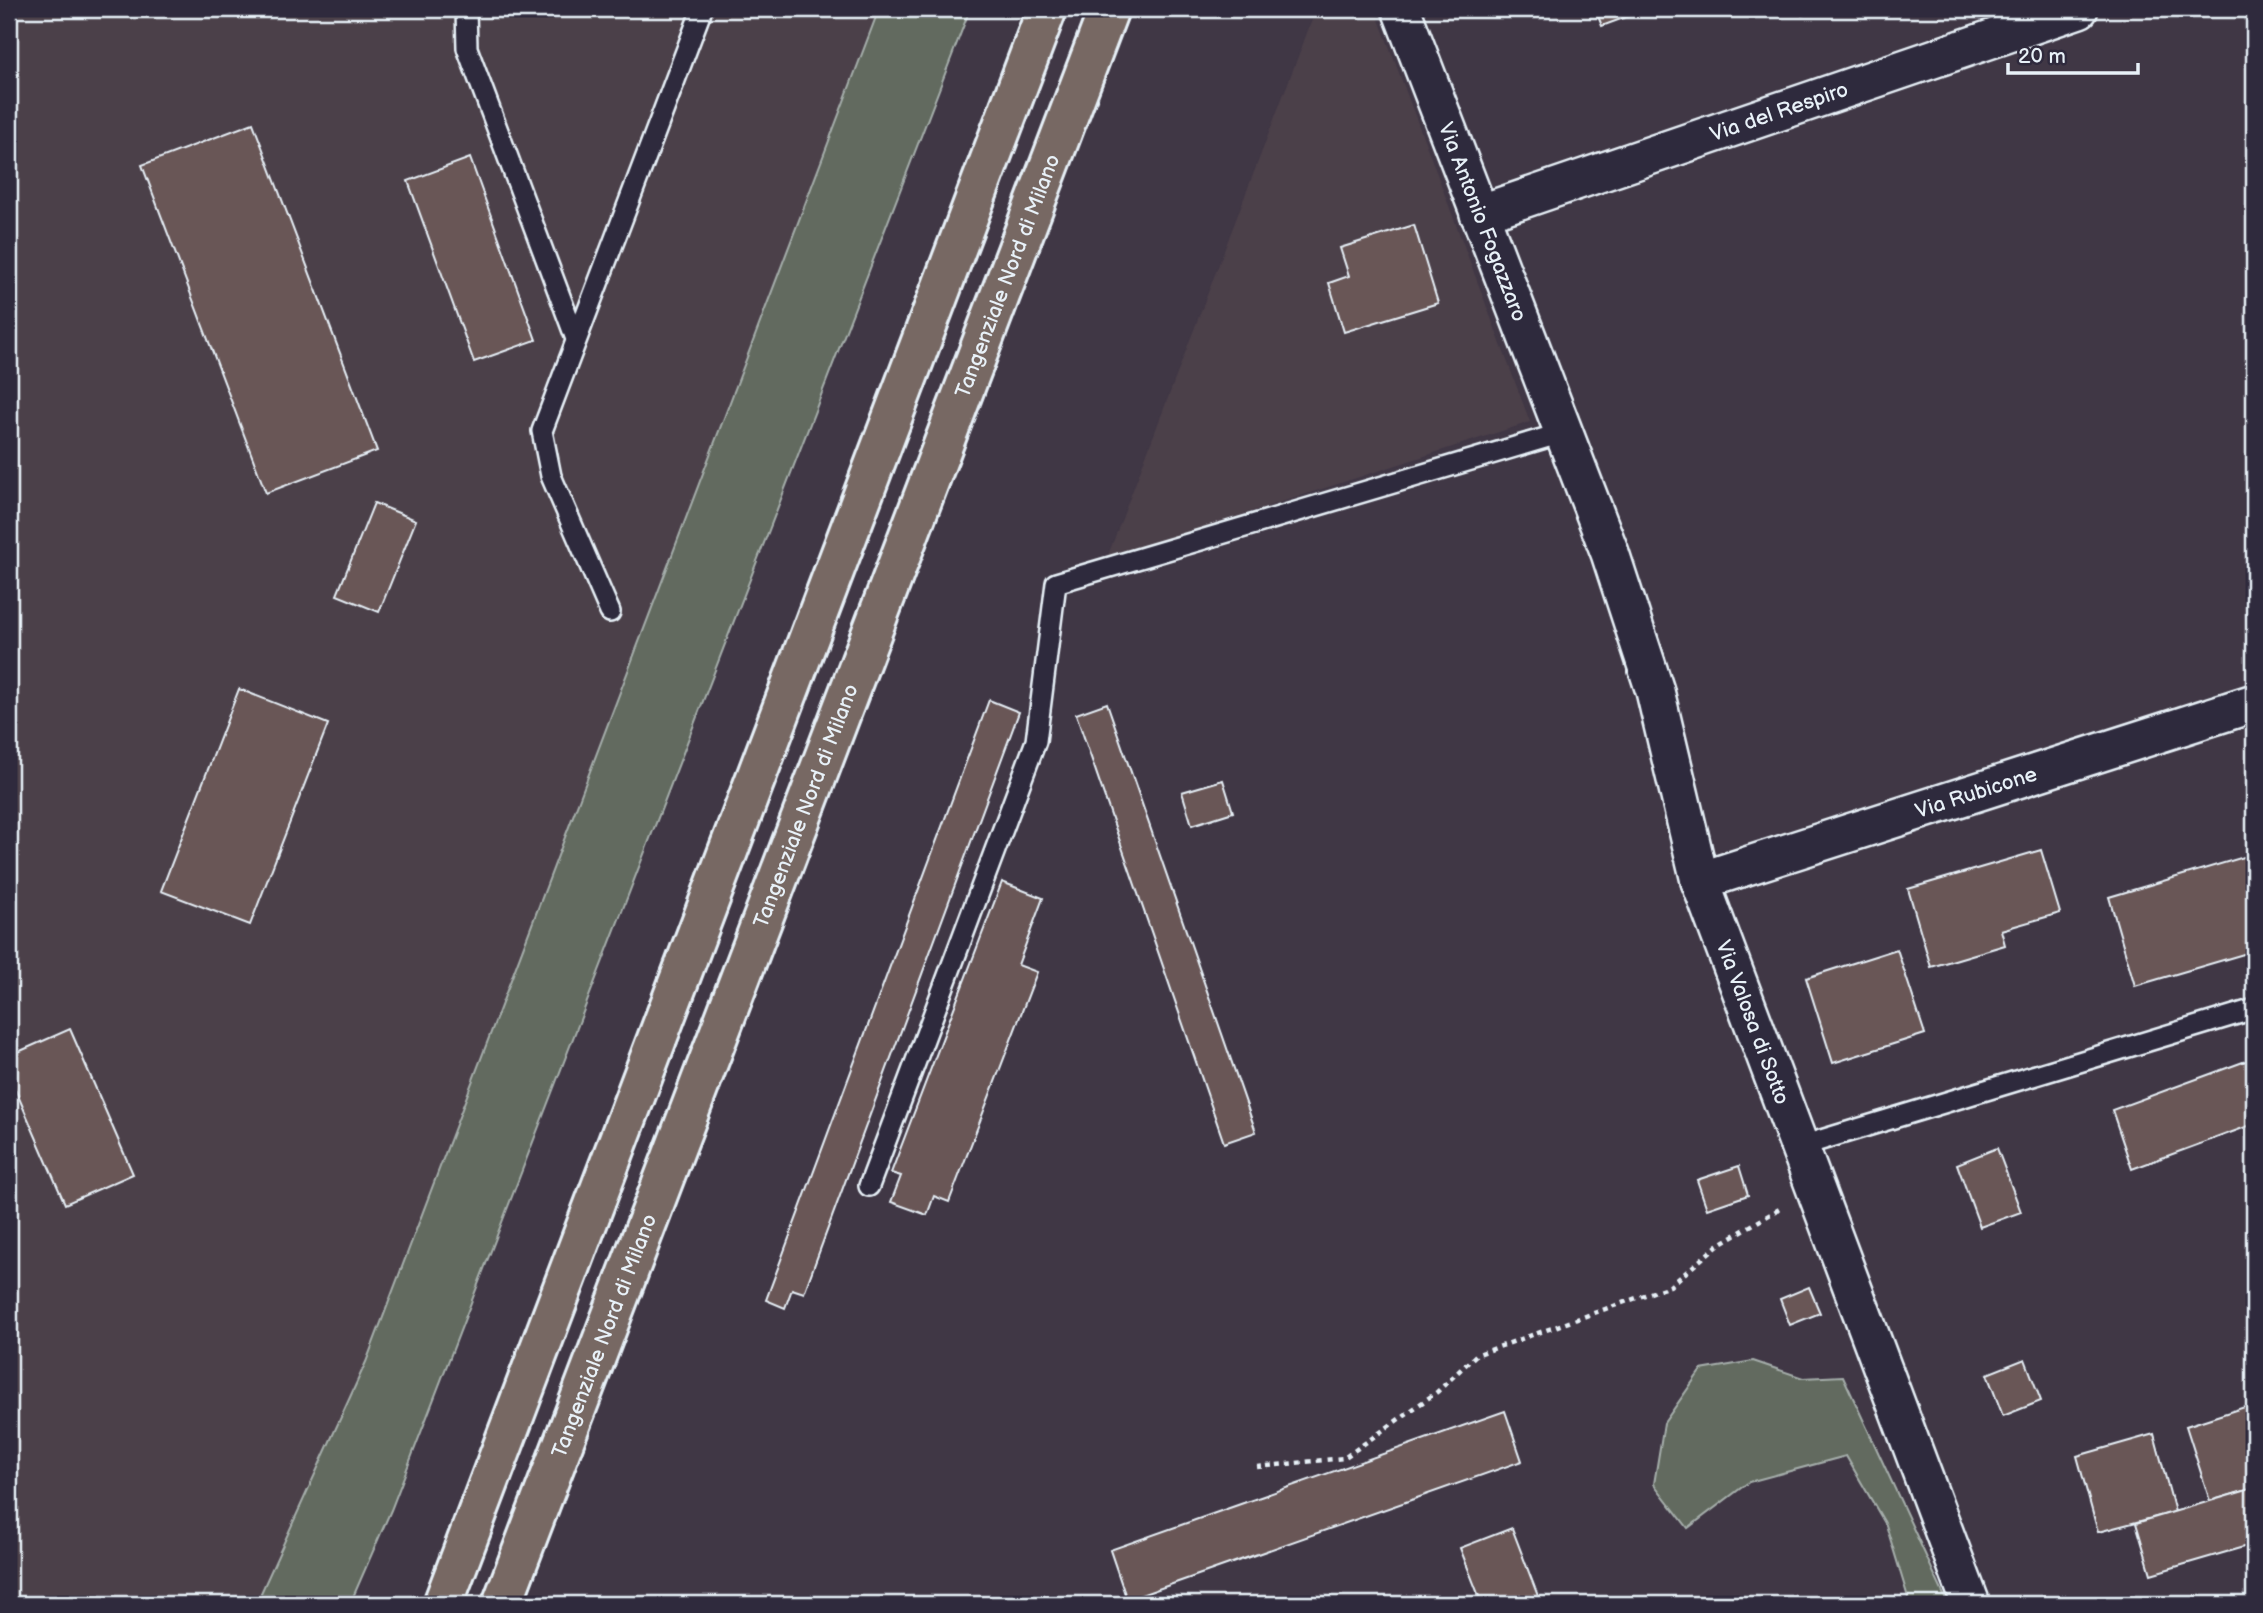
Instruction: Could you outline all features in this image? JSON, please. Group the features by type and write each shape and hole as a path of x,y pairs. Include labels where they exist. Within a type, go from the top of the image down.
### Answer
{"highway":[{"path":"443,1604 1046,9"},
{"name":"Tangenziale Nord di Milano","path":"502,1604 1108,9"}],"street":[{"name":"Via Antonio Fogazzaro","path":"1401,9 1562,433"},
{"name":"Via del Respiro","path":"1479,214 2079,9"},
{"name":"Via Valosa di Sotto","path":"1562,433 1634,621 1674,765 1700,881 1971,1604"},
{"name":"Via Rubicone","path":"1700,881 2254,703"}],"lane":[{"path":"466,9 467,48 576,339"},
{"path":"610,612 551,476 542,431 702,9"},
{"path":"869,1186 1035,741 1056,583 1562,433"},
{"path":"1798,1147 2254,1009"}],"path":[{"path":"1257,1467 1344,1458 1437,1392 1476,1355 1670,1286 1718,1245 1814,1189"}],"shaded area":[{"path":"9,9 879,9 366,1362 256,1604 9,1604"},
{"path":"879,9 970,9 391,1510 350,1604 256,1604 366,1362"},
{"path":"1352,9 1375,9 1530,422 1107,558 1312,20"},
{"path":"1753,1361 1803,1378 1843,1376 1948,1604 1910,1604 1886,1525 1846,1456 1749,1482 1688,1528 1654,1484 1664,1423 1701,1370"}],"building":[{"path":"1595,9 1648,9 1602,26"},
{"path":"1799,9 1821,9 1802,15"},
{"path":"253,123 377,451 266,493 142,165"},
{"path":"470,158 536,340 474,362 408,181"},
{"path":"1414,225 1438,303 1344,332 1329,283 1349,276 1340,248"},
{"path":"374,503 416,520 379,612 337,595"},
{"path":"239,689 328,724 250,925 161,891"},
{"path":"989,700 1019,712 804,1293 792,1289 785,1308 766,1300"},
{"path":"1107,703 1256,1132 1224,1143 1076,714"},
{"path":"1223,780 1233,812 1192,825 1182,792"},
{"path":"2041,850 2060,913 2001,930 2005,945 1931,967 1908,889"},
{"path":"2254,854 2254,951 2135,986 2109,897"},
{"path":"1002,882 1043,898 1018,965 1037,972 949,1202 934,1196 927,1215 891,1202 901,1176 891,1173"},
{"path":"1897,949 1925,1034 1833,1063 1806,978"},
{"path":"70,1029 133,1174 65,1204 9,1075 9,1056"},
{"path":"2254,1058 2254,1124 2132,1169 2112,1110"},
{"path":"1997,1148 2021,1212 1980,1227 1957,1164"},
{"path":"1739,1166 1748,1195 1707,1209 1697,1180"},
{"path":"1809,1287 1820,1313 1790,1325 1780,1299"},
{"path":"2025,1359 2041,1401 2003,1416 1987,1374"},
{"path":"2254,1404 2254,1488 2210,1501 2186,1426"},
{"path":"1505,1411 1522,1461 1127,1600 1110,1550"},
{"path":"2154,1434 2175,1512 2098,1532 2077,1456"},
{"path":"2254,1488 2254,1544 2151,1574 2136,1523"},
{"path":"1512,1528 1541,1604 1482,1604 1460,1548"}]}
